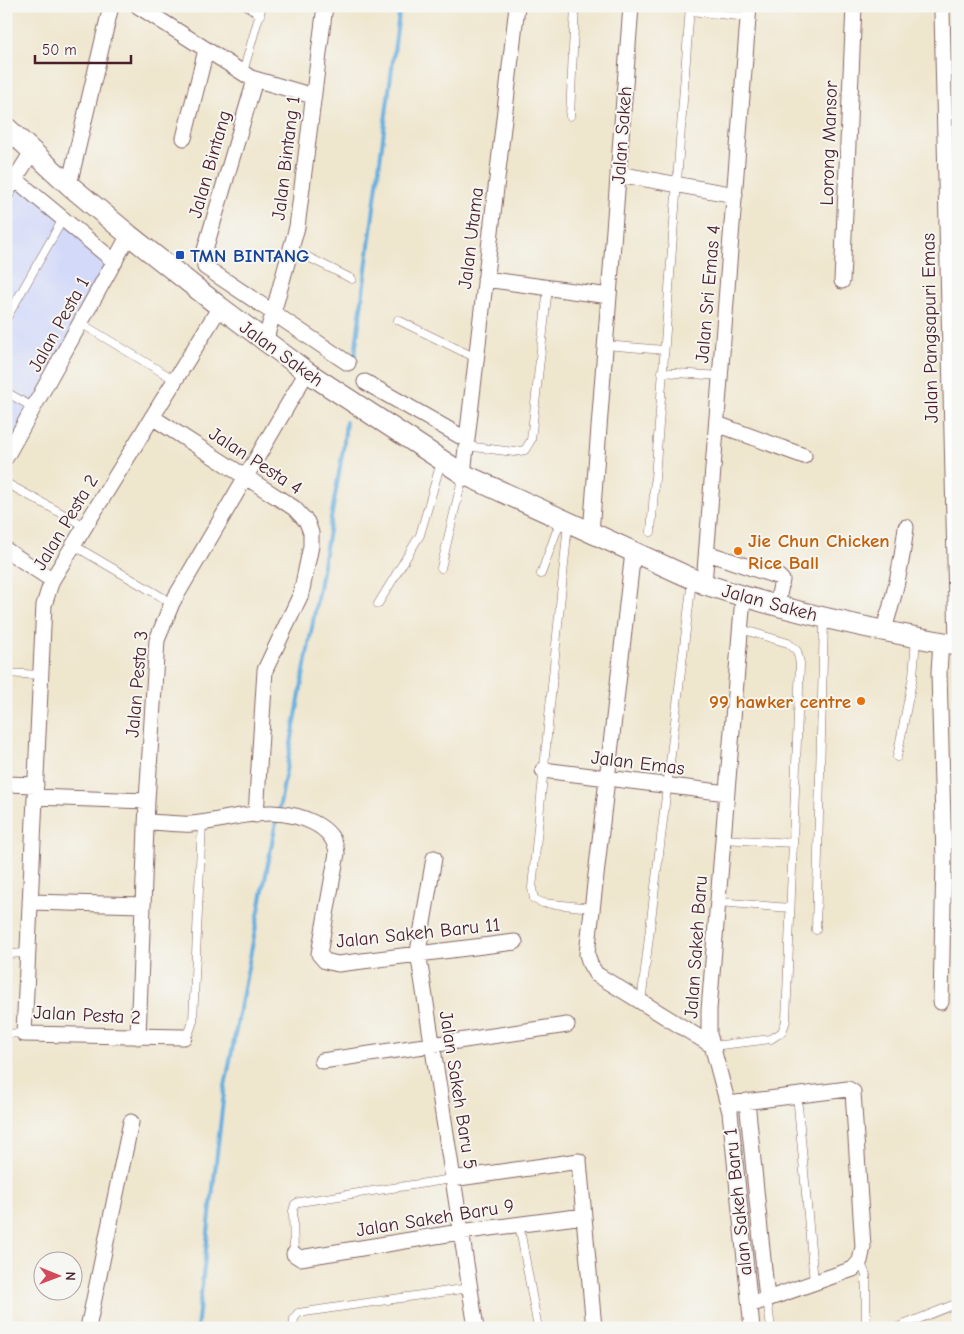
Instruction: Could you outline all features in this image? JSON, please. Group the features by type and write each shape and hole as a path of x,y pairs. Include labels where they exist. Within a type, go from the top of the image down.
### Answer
{"street":[{"path":"69,185 111,6"},
{"path":"138,6 249,76 313,96"},
{"name":"Jalan Bintang 1","path":"265,342 292,249 296,227 325,6"},
{"name":"Jalan Utama","path":"463,474 517,6"},
{"name":"Jalan Sakeh","path":"590,533 631,6"},
{"name":"Lorong Mansor","path":"842,282 854,6"},
{"name":"Jalan Pangsapuri Emas","path":"941,1002 951,859 939,672 952,644 957,614 954,343 942,10"},
{"name":"Jalan Sri Emas 4","path":"698,581 707,553 749,12"},
{"path":"184,138 206,50"},
{"name":"Jalan Bintang","path":"249,76 204,252 204,262 210,271 348,363"},
{"name":"Jalan Sakeh","path":"6,126 69,185 220,308 306,372 463,474 698,581 744,597 883,631 952,644"},
{"path":"6,193 32,152"},
{"path":"618,174 735,195"},
{"path":"15,178 115,262"},
{"name":"Jalan Pesta 1","path":"6,457 82,324 129,235"},
{"path":"486,279 608,296"},
{"name":"Jalan Pesta 2","path":"184,1037 24,1034 40,675 44,605 52,580 220,308"},
{"name":"Jalan Pesta 3","path":"138,1037 147,801 157,640 172,603 306,372"},
{"path":"365,382 466,443"},
{"name":"Jalan Pesta 4","path":"152,417 294,508 307,522 311,533 310,554 301,594 264,670 264,814"},
{"path":"717,424 804,456"},
{"path":"883,631 902,559 906,526"},
{"path":"6,550 52,580"},
{"path":"634,552 587,954 596,974 640,1003 713,1046"},
{"path":"707,553 779,577 782,580 782,586 777,605"},
{"name":"Jalan Sakeh Baru","path":"744,597 709,1010 709,1034 728,1104 752,1328"},
{"name":"Jalan Emas","path":"543,770 727,793"},
{"path":"6,784 35,791 147,801"},
{"path":"146,822 202,822 264,814"},
{"name":"Jalan Sakeh Baru 11","path":"264,814 286,815 316,824 330,833 336,842 337,853 319,954 326,961 338,964 418,952 515,942"},
{"name":"Jalan Sakeh Baru 5","path":"434,858 418,952 476,1328"},
{"path":"30,902 143,905"},
{"path":"322,1061 567,1024"},
{"path":"728,1104 797,1094 848,1090 853,1092 863,1247 860,1261 853,1269 750,1305"},
{"name":"alan Sakeh Baru 1","path":"747,1101 767,1299"},
{"path":"88,1328 131,1122"},
{"path":"452,1180 576,1160 580,1164 594,1328"},
{"name":"Jalan Sakeh Baru 9","path":"294,1254 300,1258 460,1232 584,1216"}],"lane":[{"path":"247,6 261,10 249,76"},
{"path":"570,116 575,6"},
{"path":"652,532 662,372 678,185 690,9 749,12"},
{"path":"6,319 63,219"},
{"path":"292,249 352,279"},
{"path":"466,443 514,452 525,450 531,440 548,288"},
{"path":"398,320 476,358"},
{"path":"82,324 175,380"},
{"path":"605,346 664,350"},
{"path":"662,372 721,376"},
{"path":"6,392 34,408"},
{"path":"378,604 420,535 442,460"},
{"path":"441,568 463,474"},
{"path":"6,483 85,526"},
{"path":"542,574 564,520"},
{"path":"564,520 532,888 534,899 543,903 592,908"},
{"path":"73,544 172,603"},
{"path":"640,1003 667,786 698,581"},
{"path":"816,930 824,616"},
{"path":"713,1046 771,1039 782,1032 786,1021 800,663 797,651 788,643 741,629"},
{"path":"897,757 913,676 916,637"},
{"path":"6,673 40,675"},
{"path":"184,1037 189,1033 193,1021 202,822"},
{"path":"723,839 793,844"},
{"path":"718,902 790,908"},
{"path":"6,954 28,953"},
{"path":"6,1033 24,1034"},
{"path":"797,1094 814,1282"},
{"path":"294,1254 293,1211 295,1204 299,1202 452,1180"},
{"path":"520,1224 538,1328"},
{"path":"860,1261 866,1275 866,1328"},
{"path":"294,1328 294,1319 298,1313 469,1288"},
{"path":"767,1299 771,1328"},
{"path":"896,1328 958,1303"}],"shaded area":[{"path":"13,172 121,261 82,334 6,466 6,184"}],"waterway":[{"path":"354,362 400,6"},
{"path":"279,810 343,450 346,422"},
{"path":"197,1328 224,1092 277,817"}],"place":[{"name":"TMN BINTANG","path":"180,255"},
{"name":"Jie Chun Chicken Rice Ball","path":"738,551"},
{"name":"99 hawker centre","path":"861,701"}]}
